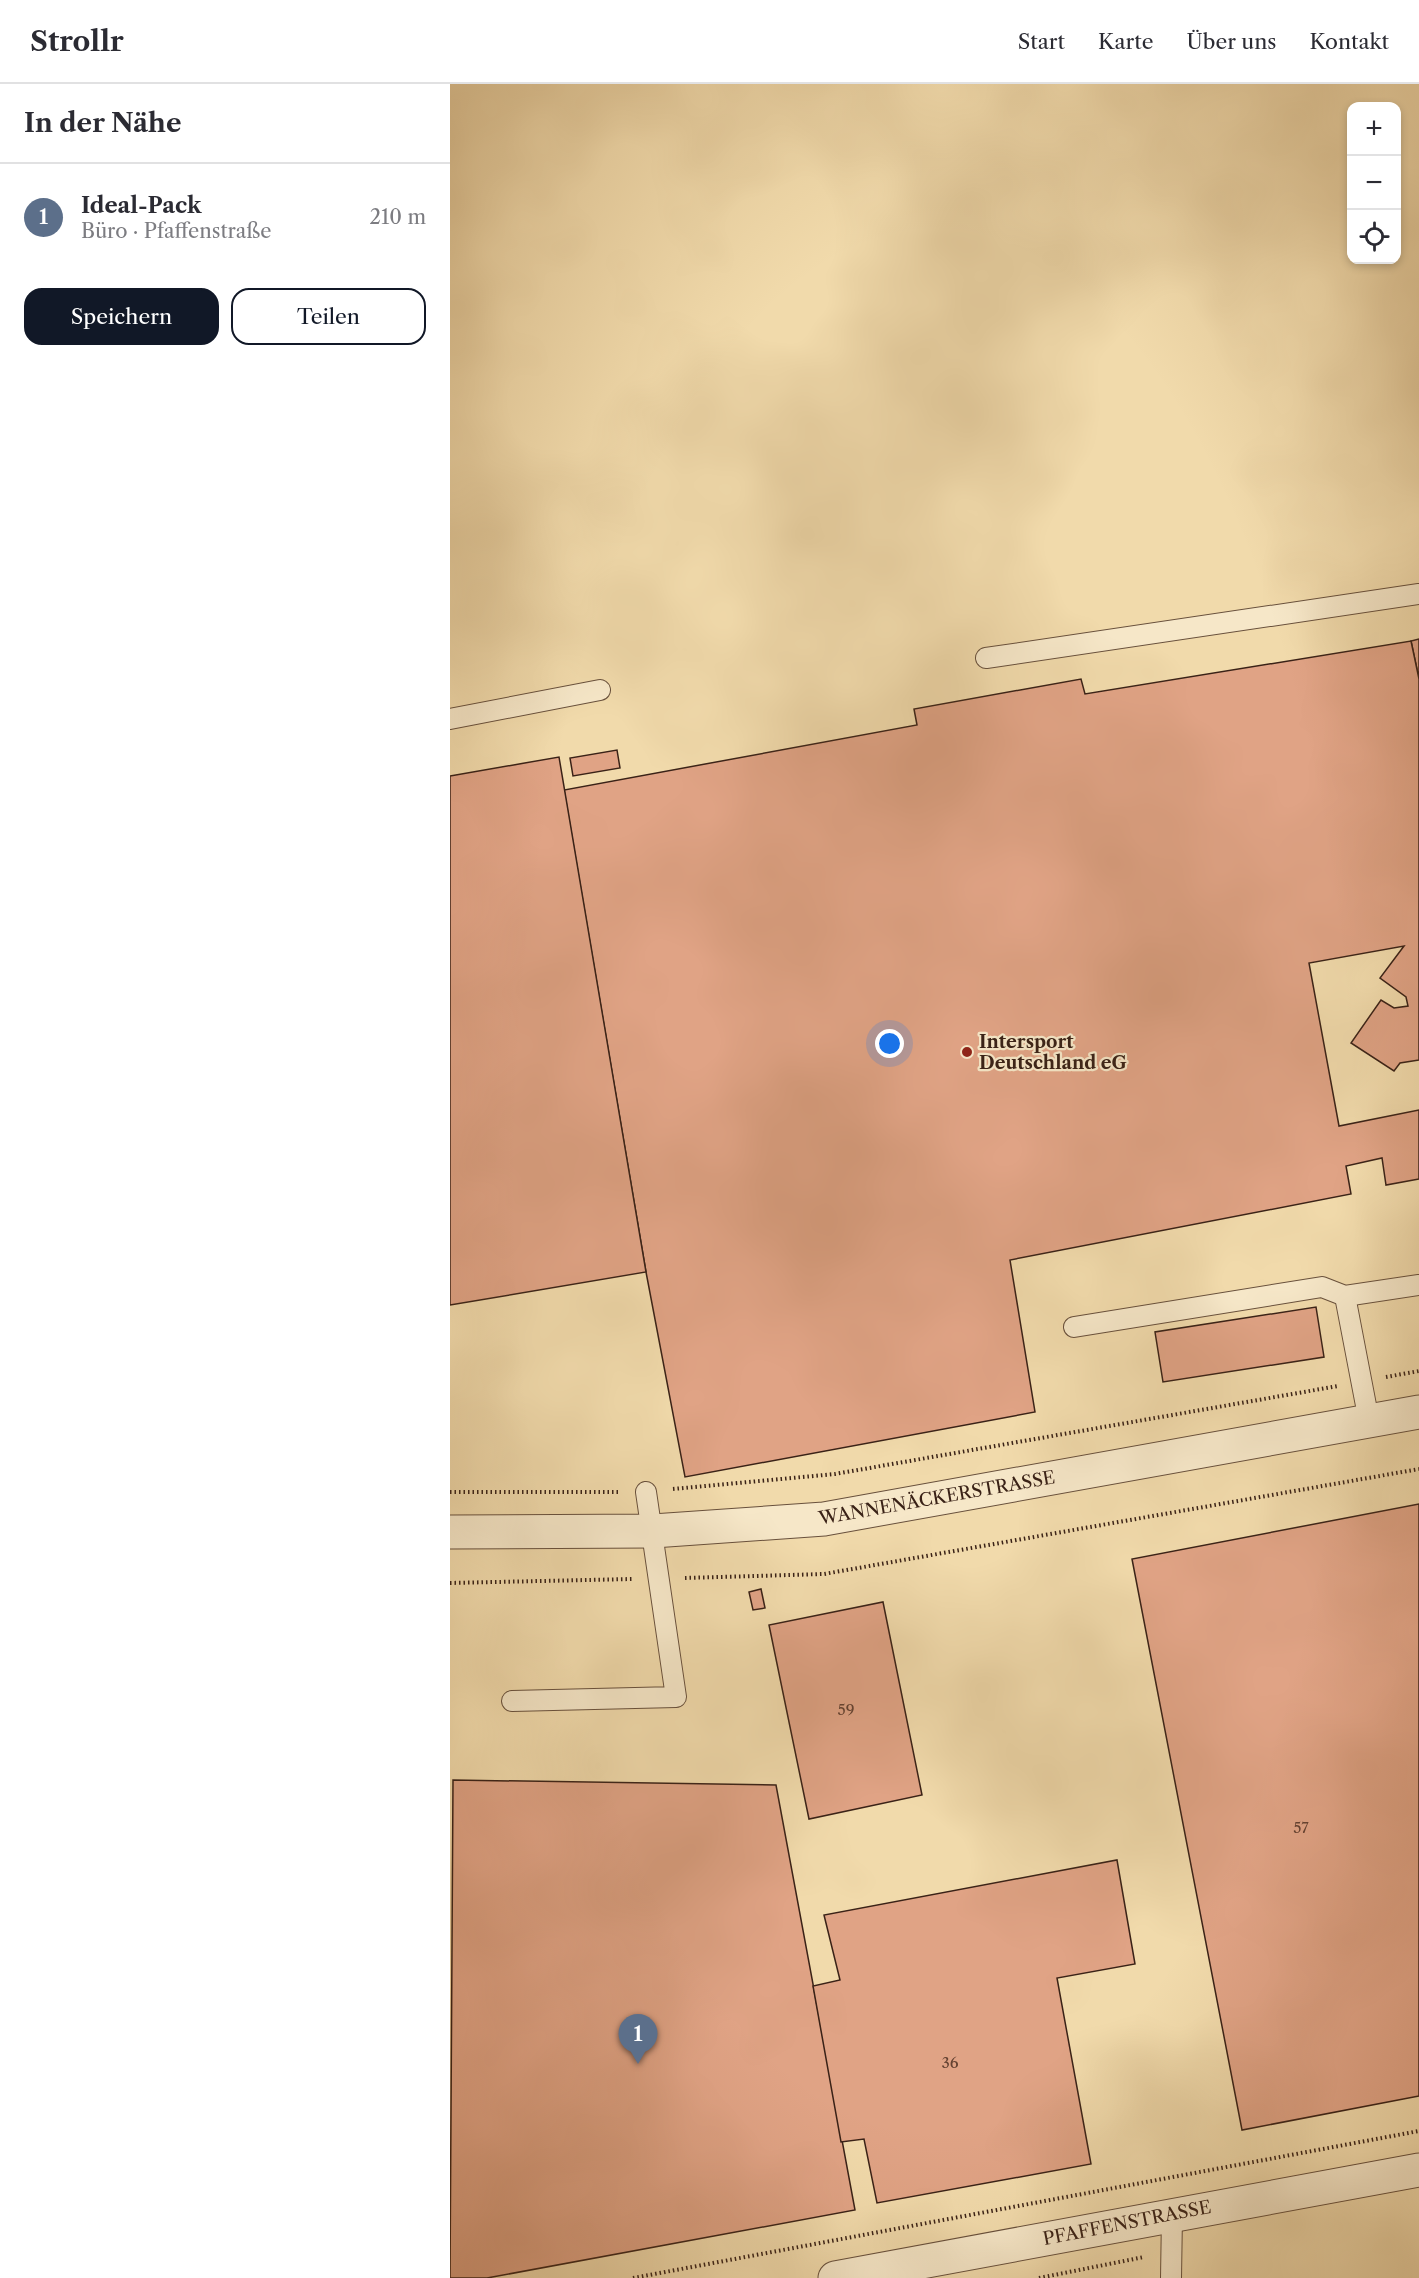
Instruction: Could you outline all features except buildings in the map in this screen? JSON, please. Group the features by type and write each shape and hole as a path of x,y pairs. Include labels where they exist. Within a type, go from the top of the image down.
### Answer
{"street":[{"name":"WANNENÄCKERSTRASSE","path":"450,1532 653,1531 824,1519 1419,1412"},
{"name":"PFAFFENSTRASSE","path":"835,2278 1419,2170"}],"lane":[{"path":"986,658 1419,594"},
{"path":"450,718 600,690"},
{"path":"1074,1327 1322,1287 1345,1296 1419,1285"},
{"path":"1345,1296 1369,1421"},
{"path":"512,1701 676,1697 646,1492"},
{"path":"1171,2278 1172,2215"}],"path":[{"path":"450,1492 646,1492 835,1474 1419,1371"},
{"path":"450,1583 824,1574 1419,1469"},
{"path":"633,2278 1419,2132"}],"place":[{"name":"Intersport Deutschland eG","path":"967,1052"},
{"name":"Ideal-Pack","path":"638,2064"}]}
